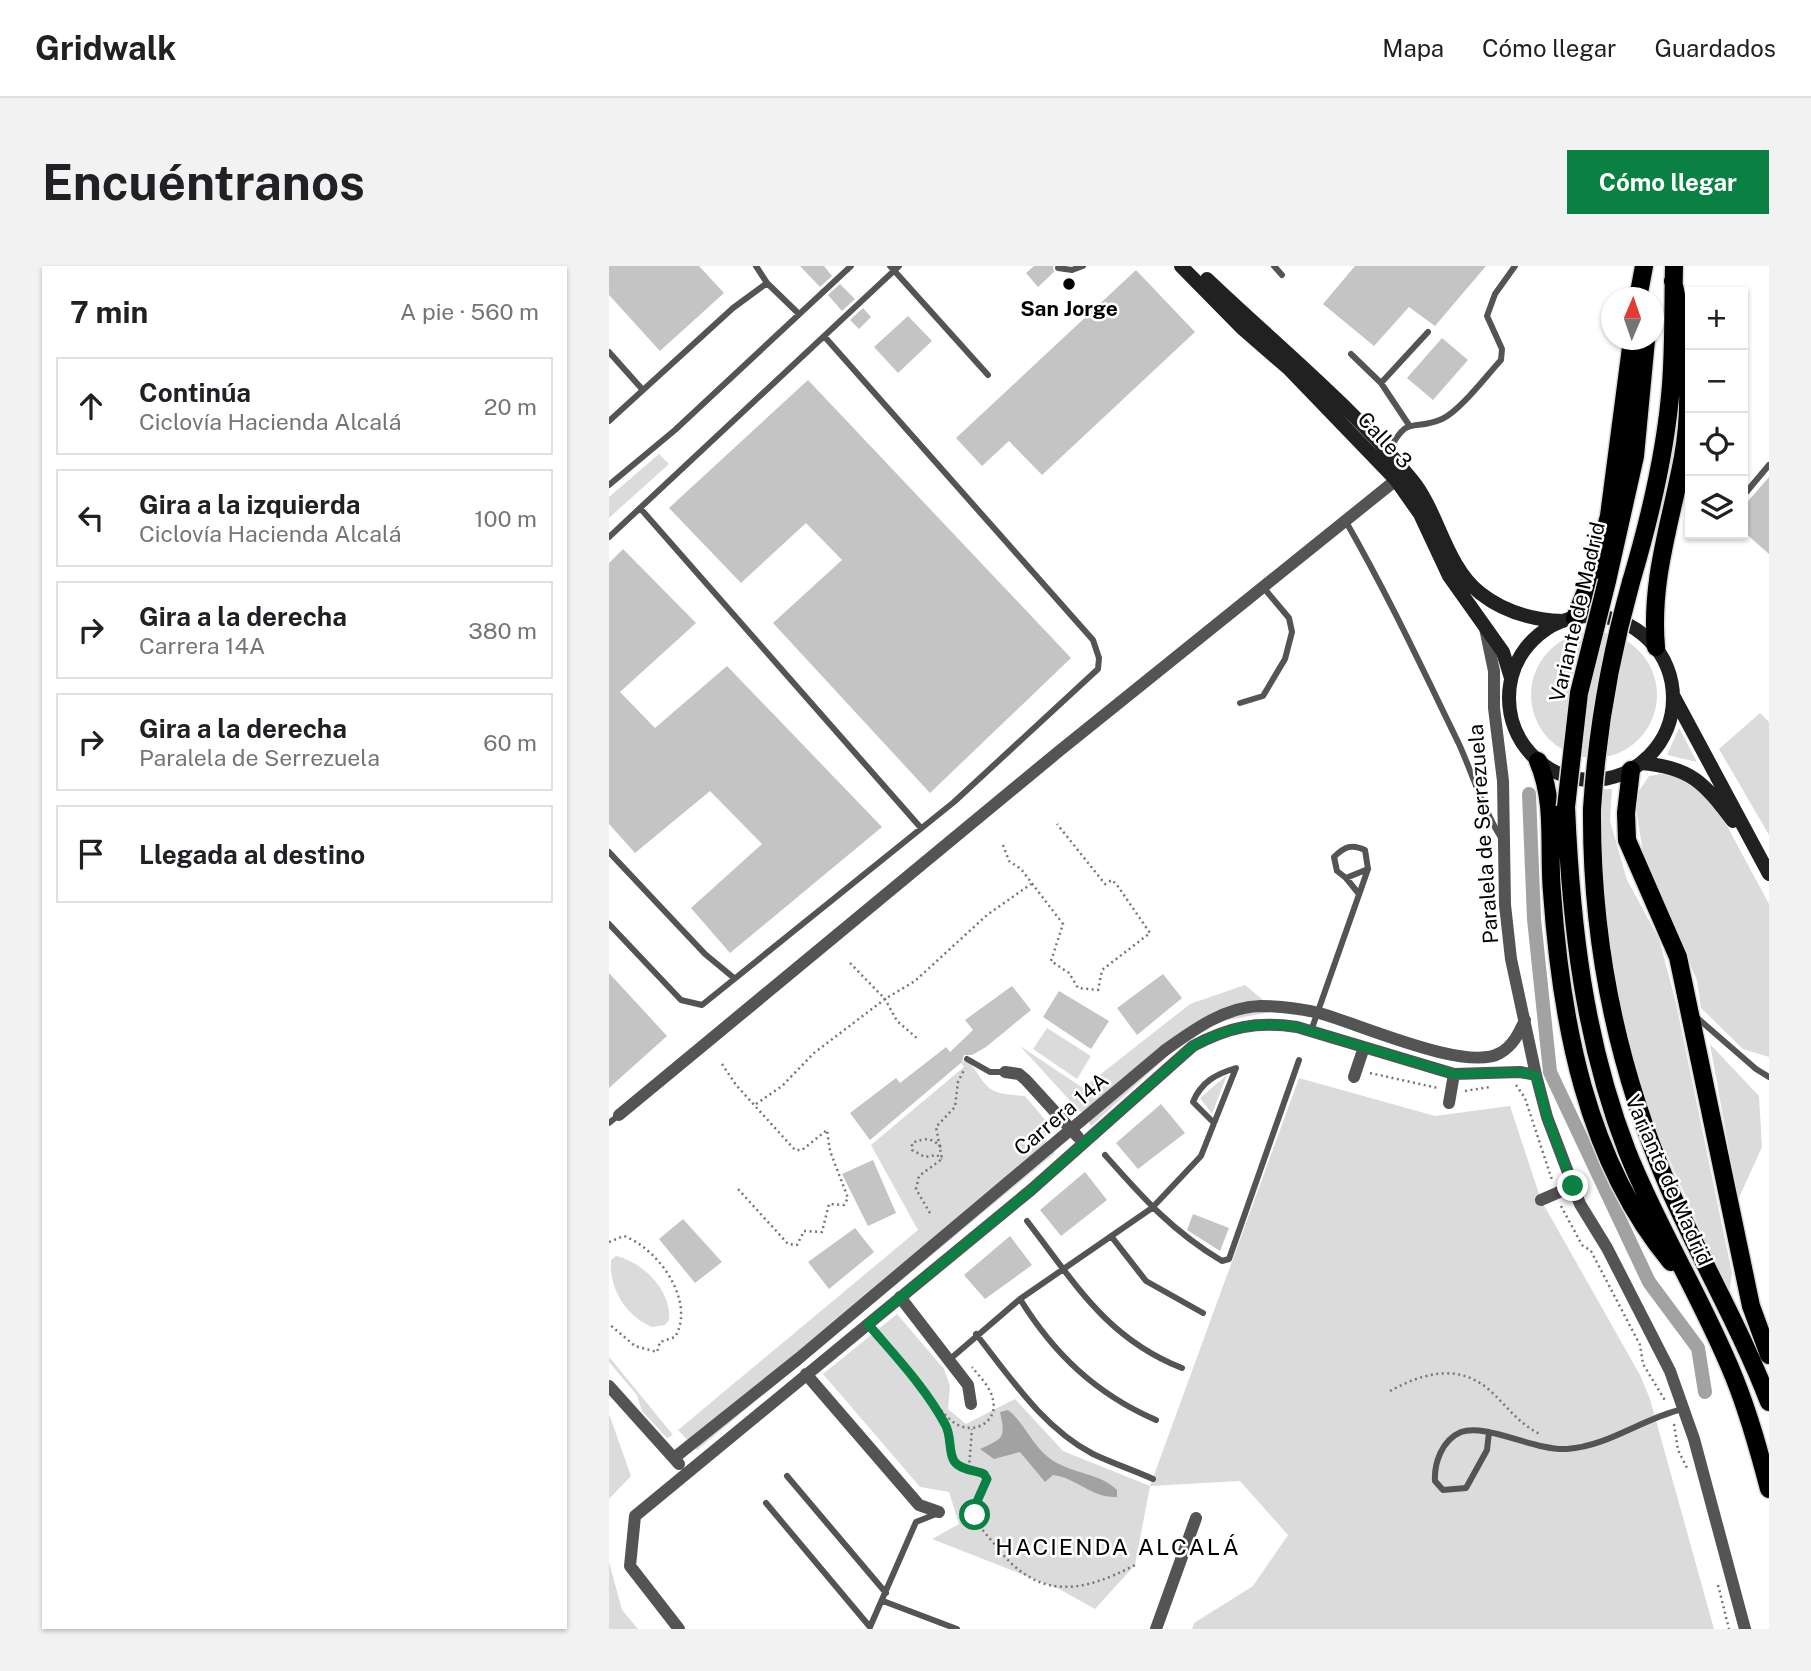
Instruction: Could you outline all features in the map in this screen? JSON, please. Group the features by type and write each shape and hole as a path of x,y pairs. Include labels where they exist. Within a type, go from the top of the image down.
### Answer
{"main road":[{"name":"Calle 3","path":"1181,266 1243,329 1287,368 1396,480 1420,514 1449,576 1503,652 1511,678"},
{"name":"Calle 3","path":"1193,266 1287,351 1388,452 1416,485 1454,561 1479,592 1524,616 1569,620"},
{"path":"1640,287 1645,266"},
{"path":"1645,266 1646,287"},
{"path":"1656,648 1655,588 1683,456 1689,403 1686,336 1673,274"},
{"name":"Variante de Madrid","path":"1673,274 1671,387 1665,435 1646,531 1631,582 1602,706 1592,809 1594,902 1600,951 1633,1096 1669,1189 1735,1321 1769,1402"},
{"path":"1569,620 1594,571 1609,516 1631,350"},
{"name":"Variante de Madrid","path":"1645,350 1635,456 1580,693 1566,807 1576,955 1605,1087 1642,1186 1738,1387 1754,1432 1769,1489"},
{"path":"1674,697 1666,734 1636,767 1608,779 1583,780 1559,774 1528,751 1514,726 1509,695 1511,678 1530,643 1546,630 1569,620 1600,617 1624,623 1646,636 1665,662 1674,697 1769,874"},
{"path":"1538,761 1546,780 1550,805 1551,889 1564,1000 1586,1098 1617,1178 1657,1245 1692,1288"},
{"path":"1636,767 1675,768 1699,781 1754,848"},
{"path":"1636,767 1626,813 1627,839 1678,957 1693,1013 1752,1307 1769,1355"}],"street":[{"path":"614,1119 1069,743 1345,518 1396,480"},
{"name":"Paralela de Serrezuela","path":"1485,624 1495,671 1494,708 1500,749 1506,845 1506,918 1511,959 1536,1076 1547,1117 1573,1186 1670,1371 1678,1411 1745,1629"},
{"name":"Carrera 14A","path":"674,1458 798,1359 1164,1051 1206,1021 1259,1006 1317,1013 1442,1053 1484,1058 1499,1054 1514,1042 1525,1020"},
{"name":"Carrera 14A","path":"679,1629 630,1566 635,1516 1031,1190 1193,1046 1222,1031 1245,1024 1270,1023 1311,1031 1454,1074 1520,1072 1536,1076"},
{"path":"1355,1074 1364,1047"},
{"path":"1005,1072 1019,1074 1027,1080 1083,1142"},
{"path":"1450,1098 1454,1074"},
{"path":"1541,1200 1573,1186"},
{"path":"900,1297 968,1385 971,1404"},
{"path":"806,1374 919,1505 939,1512"},
{"path":"609,1386 686,1472"},
{"path":"1156,1629 1196,1518"}],"lane":[{"path":"757,266 767,283 799,314"},
{"path":"609,485 675,430 851,266"},
{"path":"1058,268 1072,271 1083,266"},
{"path":"1274,266 1282,275"},
{"path":"1388,452 1397,433 1409,425 1442,419 1501,360 1502,349 1487,316 1495,293 1515,266"},
{"path":"609,537 894,267 988,375"},
{"path":"609,421 733,308 767,283"},
{"path":"1381,383 1428,332"},
{"path":"609,924 681,1000 702,1005 954,802 1094,676 1099,658 1093,640 824,335"},
{"path":"609,352 642,389"},
{"path":"1351,354 1381,383 1409,425"},
{"path":"1748,490 1769,465"},
{"path":"640,508 921,828"},
{"path":"1345,518 1394,606 1470,768 1484,811 1506,845"},
{"path":"1240,704 1263,695 1285,659 1292,632 1289,618 1263,587"},
{"path":"1311,1031 1368,869 1366,850 1354,845 1342,849 1335,858 1338,871 1359,894"},
{"path":"609,852 705,954 734,978"},
{"path":"1346,878 1368,869"},
{"path":"1693,1013 1769,1077"},
{"path":"967,1059 991,1072 1005,1072"},
{"path":"1105,1155 1152,1208 1188,1241 1222,1261 1231,1258 1299,1060"},
{"path":"949,1360 1020,1299 1152,1208 1201,1156 1236,1069 1216,1074 1197,1091 1193,1101 1214,1123"},
{"path":"1027,1221 1101,1315 1124,1337 1149,1355 1182,1368"},
{"path":"1111,1236 1146,1281 1203,1313"},
{"path":"1020,1299 1041,1334 1097,1389 1156,1420"},
{"path":"977,1334 1044,1417 1091,1453 1153,1479"},
{"path":"1489,1432 1487,1450 1467,1488 1443,1490 1435,1481 1434,1466 1445,1445 1462,1432 1489,1432 1525,1444 1566,1449 1603,1441 1678,1411"},
{"path":"787,1476 885,1597 957,1629"},
{"path":"766,1503 870,1628 916,1521 939,1512"}],"path":[{"path":"1003,845 1009,861 1021,869 1063,924 1051,961 1069,973 1078,988 1098,990 1102,971 1150,933 1117,885 1112,880 1105,884 1057,824"},
{"path":"756,1104 782,1086 814,1053 885,999 915,981 987,915 1032,884"},
{"path":"850,963 885,999 897,1021 918,1039"},
{"path":"942,1159 936,1127 955,1107 958,1083 967,1059"},
{"path":"722,1064 795,1150 802,1150 827,1130 830,1151 848,1198 844,1205 829,1204 822,1232 804,1231 797,1245 788,1244 738,1189"},
{"path":"1355,1074 1428,1084 1450,1098 1499,1085"},
{"path":"1507,1084 1516,1084 1525,1098 1556,1192 1582,1245 1591,1251 1640,1345 1643,1364 1678,1411 1678,1450 1691,1473"},
{"path":"941,1147 933,1139 925,1138 912,1143 912,1150 925,1157 937,1155 942,1159"},
{"path":"930,1213 916,1189 919,1176 942,1159"},
{"path":"609,1242 624,1236 641,1246 657,1261 677,1289 683,1308 682,1326 675,1337 660,1342 657,1352 635,1346 609,1324"},
{"path":"868,1324 920,1385 940,1415 950,1433 953,1461 960,1467 984,1474 987,1479 974,1510 978,1522 1003,1555 1028,1577 1060,1588 1095,1584 1135,1565"},
{"path":"1390,1391 1426,1374 1459,1375 1488,1389 1522,1425 1548,1437"},
{"path":"969,1469 972,1429"},
{"path":"1715,1573 1729,1629"}],"shaded area":[{"path":"659,454 669,464 609,518 609,497"},
{"path":"1594,632 1618,636 1639,650 1653,671 1657,695 1653,719 1639,740 1618,754 1594,758 1570,754 1549,740 1535,719 1531,695 1535,671 1549,650 1570,636"},
{"path":"1760,713 1769,722 1769,835 1719,749"},
{"path":"1679,728 1697,762 1667,755"},
{"path":"1667,773 1685,778 1712,798 1769,904 1769,1057 1743,1049 1701,1008 1697,980 1644,860 1636,808 1639,791 1649,776"},
{"path":"1601,789 1612,789 1610,821 1627,880 1659,939 1676,1003 1732,1273 1729,1295 1646,1107 1622,1027 1602,902 1598,821"},
{"path":"1245,985 1276,1011 1217,1022 1182,1043 1091,1126 1083,1112 1067,1110 1074,1105 1020,1046 1083,1088 1190,1004"},
{"path":"1047,1028 1091,1056 1077,1079 1033,1049"},
{"path":"1710,1044 1759,1096 1762,1147 1738,1200"},
{"path":"967,1059 989,1088 1001,1093 1025,1096 1047,1122 1046,1144 1055,1153 697,1450 678,1430 918,1230 871,1145 964,1067 961,1063"},
{"path":"1227,1075 1212,1114 1200,1098"},
{"path":"1299,1078 1435,1116 1510,1106 1541,1200 1640,1375 1650,1399 1714,1629 1192,1629 1194,1623 1253,1586 1288,1535 1240,1481 1150,1486"},
{"path":"616,1256 636,1264 654,1279 669,1309 669,1320 665,1325 652,1327 627,1309 613,1281 611,1260"},
{"path":"897,1314 944,1369 950,1386 948,1409 966,1424 1015,1399 1063,1451 1150,1486 1135,1565 1095,1609 1059,1589 932,1539 959,1524 949,1492 920,1487 823,1374"},
{"path":"609,1357 673,1435 667,1438 642,1411 637,1395 609,1362"},
{"path":"1008,1410 1045,1455 1060,1465 1110,1484 1117,1490 1117,1497 1099,1494 1053,1475 1045,1482 1020,1452 994,1459 980,1449 1001,1436 1003,1428 1000,1412"},
{"path":"609,1414 631,1476 609,1499"},
{"path":"609,1562 622,1610 638,1629 609,1629"}],"building":[{"path":"609,266 699,266 724,293 660,351 609,295"},
{"path":"800,266 824,266 832,276 820,287"},
{"path":"1034,266 1053,266 1054,272 1038,287 1026,273"},
{"path":"1355,266 1486,266 1435,326 1409,307 1374,346 1323,304"},
{"path":"1136,270 1195,332 1042,475 1009,441 982,466 956,438"},
{"path":"840,284 855,299 842,311 828,295"},
{"path":"863,308 871,317 859,329 850,320"},
{"path":"908,316 932,341 898,373 874,347"},
{"path":"1442,338 1468,360 1433,400 1407,378"},
{"path":"808,380 1071,658 930,793 773,623 842,560 806,523 741,583 669,508"},
{"path":"1769,477 1769,554 1748,535 1748,501"},
{"path":"623,549 696,623 620,692 655,728 727,666 882,827 730,953 691,908 762,844 710,791 635,853 609,824 609,563"},
{"path":"609,973 667,1036 609,1088"},
{"path":"1163,974 1182,998 1137,1035 1117,1008"},
{"path":"1012,986 1031,1010 986,1047 972,1055 964,1055 962,1062 870,1140 850,1113 896,1078 900,1083 946,1047 950,1052 973,1030 965,1020"},
{"path":"1059,991 1109,1021 1091,1049 1043,1017"},
{"path":"1161,1104 1185,1133 1138,1169 1116,1143"},
{"path":"873,1160 896,1213 868,1226 842,1174"},
{"path":"1085,1172 1107,1200 1061,1236 1040,1210"},
{"path":"1193,1214 1229,1228 1220,1251 1187,1230"},
{"path":"683,1219 722,1262 695,1283 659,1239"},
{"path":"855,1228 874,1252 829,1289 808,1262"},
{"path":"1010,1236 1032,1265 985,1299 964,1275"}],"waterway":[{"path":"1529,794 1534,919 1550,1072 1649,1282 1698,1348 1705,1392"}],"place":[{"name":"San Jorge","path":"1069,284"}],"district":[{"name":"HACIENDA ALCALÁ","path":"1118,1546"}],"route":[{"path":"975,1515 975,1506 987,1479 984,1474 960,1467 953,1461 950,1433 940,1415 920,1385 868,1324 1031,1190 1193,1046 1222,1031 1245,1024 1270,1023 1297,1027 1347,1041 1414,1065 1454,1074 1520,1072 1536,1076 1547,1117 1573,1186"}]}
